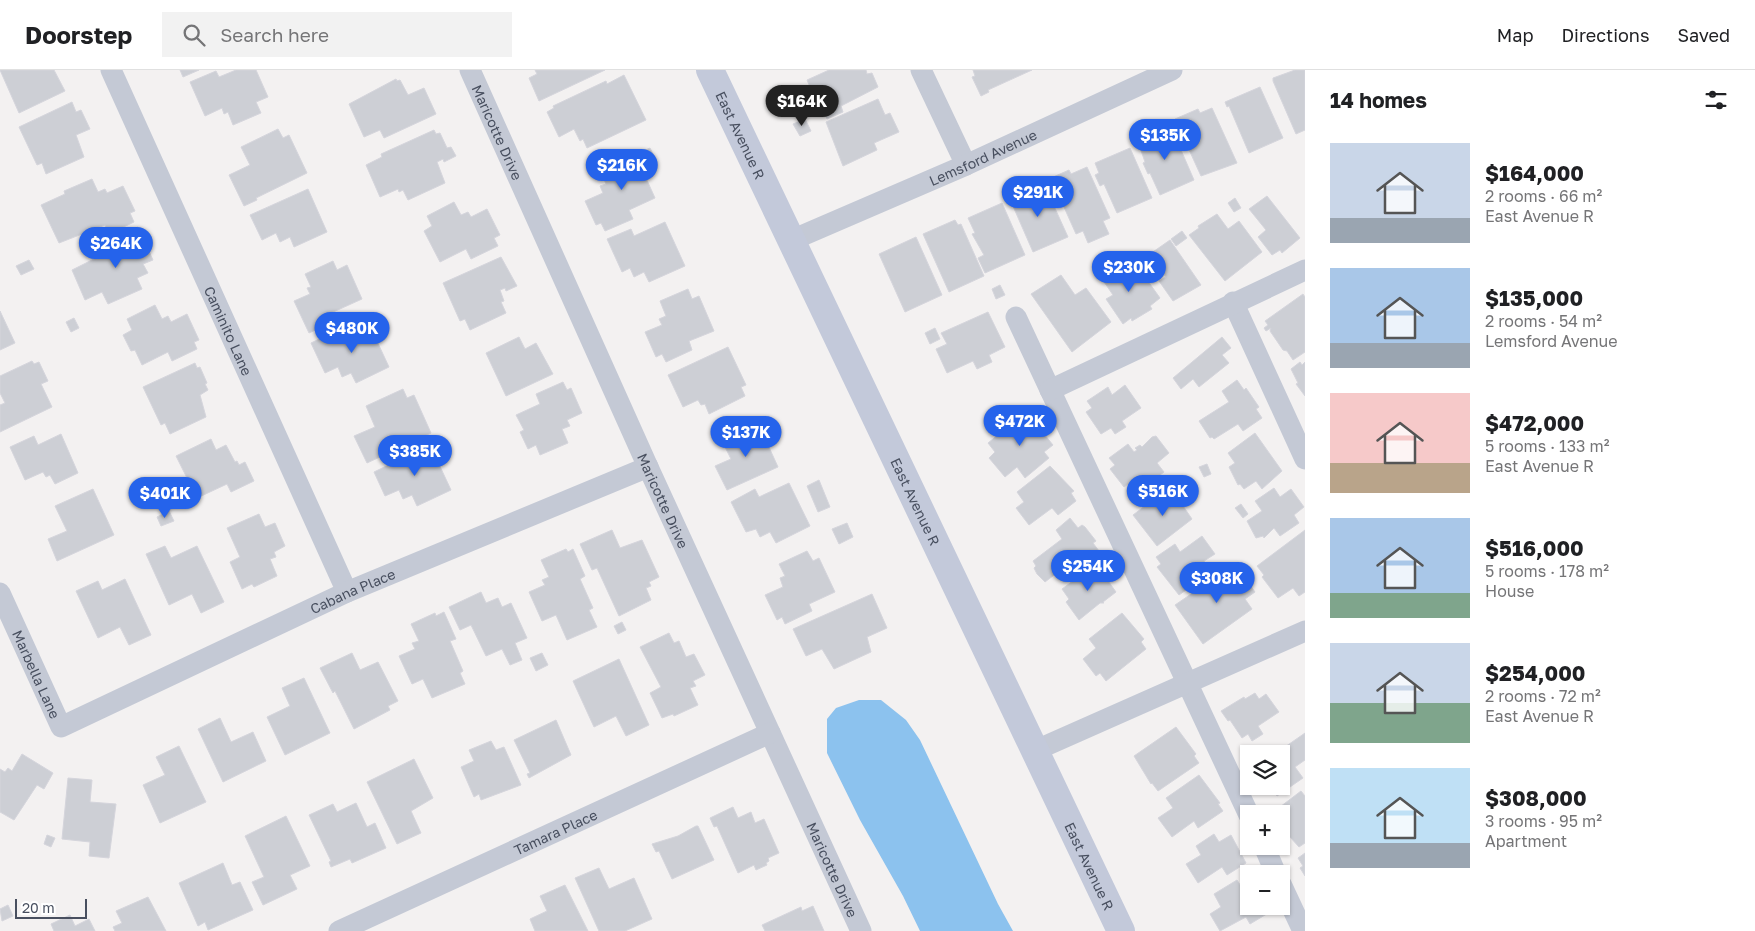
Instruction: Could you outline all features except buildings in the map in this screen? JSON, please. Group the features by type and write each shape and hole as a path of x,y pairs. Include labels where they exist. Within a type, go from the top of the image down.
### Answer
{"main road":[{"name":"East Avenue R","path":"710,70 1121,931"}],"street":[{"name":"Caminito Lane","path":"111,70 347,592"},
{"name":"Maricotte Drive","path":"470,70 648,467 861,931"},
{"path":"921,70 966,165"},
{"name":"Lemsford Avenue","path":"792,240 966,165 1172,70"},
{"path":"1050,390 1233,302 1305,270"},
{"path":"1233,302 1305,459"},
{"path":"1016,317 1244,805"},
{"name":"Cabana Place","path":"61,727 347,592 648,467"},
{"name":"Marbella Lane","path":"0,593 61,727"},
{"path":"1034,751 1305,631"},
{"name":"Tamara Place","path":"339,931 770,733"},
{"path":"1290,903 1303,931"}],"water":[{"path":"859,700 881,700 906,720 920,740 998,904 1013,931 920,931 903,896 860,820 827,753 827,719 836,708"}]}
